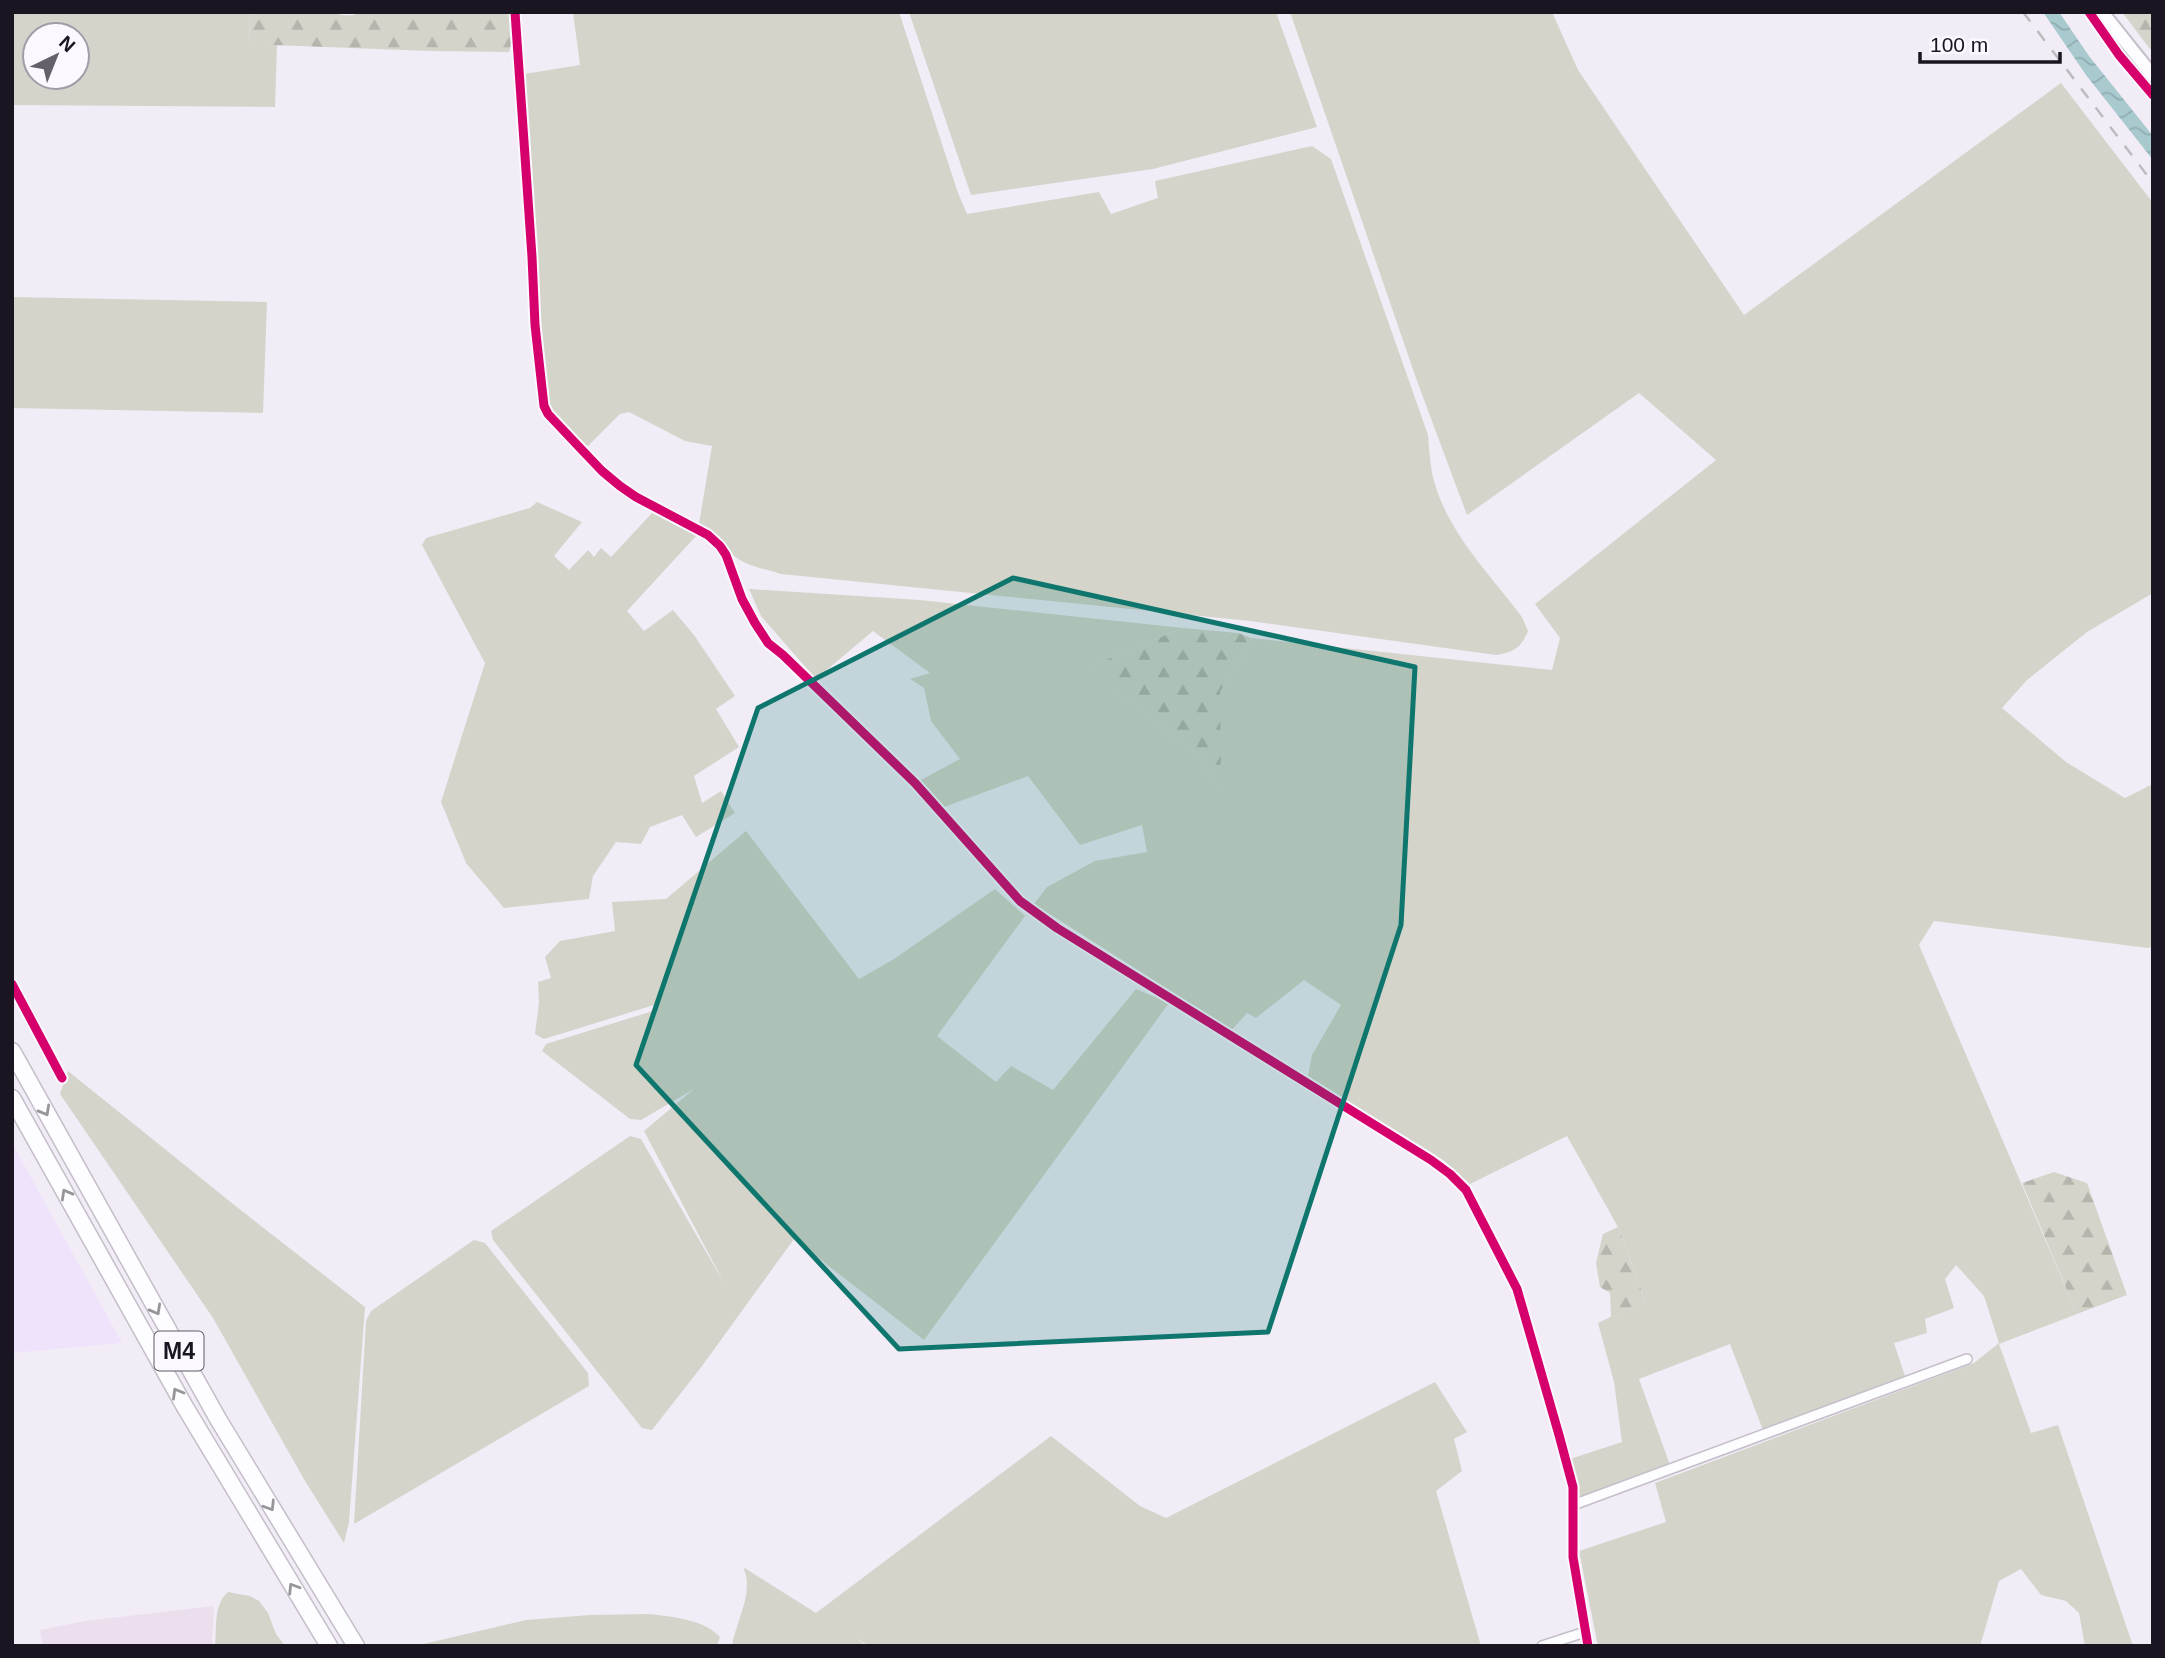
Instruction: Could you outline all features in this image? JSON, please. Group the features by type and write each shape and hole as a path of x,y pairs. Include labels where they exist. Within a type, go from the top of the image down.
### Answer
{"highway":[{"name":"M4","path":"12,1051 225,1431 356,1646"},
{"name":"M4","path":"12,1097 185,1407 329,1646"}],"main road":[{"path":"2102,12 2153,76"}],"street":[{"path":"515,12 533,257 536,338 543,401 548,414 620,486 699,529 720,546 731,565 742,599 768,643 915,782 1020,901 1057,928 1431,1160 1466,1190 1517,1289 1559,1435 1573,1488 1573,1557 1588,1646"},
{"path":"12,984 62,1078"},
{"path":"1573,1506 1967,1359"},
{"path":"1542,1646 1585,1632"}],"highlighted area":[{"path":"1013,578 1415,667 1401,925 1268,1332 899,1349 636,1065 758,708"}],"shaded area":[{"path":"12,1143 122,1343 12,1353"},
{"path":"214,1606 212,1646 43,1646 40,1630 85,1621"}],"green space":[{"path":"12,12 250,12 249,43 277,45 275,107 12,105"},
{"path":"250,12 333,12 355,15 360,12 510,12 512,41 509,52 249,44"},
{"path":"573,12 899,12 967,214 1099,192 1111,214 1158,198 1155,181 1312,146 1331,159 1428,435 1432,473 1446,513 1469,550 1522,617 1528,631 1523,641 1512,651 1496,655 1250,621 781,574 738,559 699,524 712,446 685,441 629,412 620,414 587,447 549,407 524,74 580,65"},
{"path":"909,12 1276,12 1317,127 1153,169 971,195"},
{"path":"1290,12 1552,12 1578,70 1744,315 2061,83 2153,203 2153,593 2087,632 2027,680 2002,708 2066,762 2125,798 2153,784 2153,946 2148,948 1934,921 1919,945 2077,1314 1999,1344 2031,1433 2058,1425 2133,1646 2085,1646 2079,1613 2066,1601 2041,1595 2021,1569 1999,1581 1980,1646 1598,1646 1579,1551 1666,1522 1655,1483 1974,1363 1999,1343 1984,1296 1956,1265 1945,1279 1954,1308 1925,1319 1927,1333 1894,1343 1905,1376 1763,1430 1730,1344 1639,1379 1670,1465 1580,1498 1570,1459 1622,1442 1614,1382 1598,1323 1645,1300 1618,1227 1567,1136 1470,1184 1443,1160 1308,1076 1312,1055 1341,1005 1304,980 1256,1018 1247,1013 1232,1030 1034,904 1047,887 1095,861 1147,852 1142,825 1080,845 1028,776 944,807 921,780 960,759 931,721 924,688 910,679 930,673 873,631 816,679 761,616 749,589 920,600 1183,628 1088,668 1198,755 1220,789 1220,692 1251,638 1552,670 1560,638 1535,604 1716,460 1639,393 1467,515 1417,381"},
{"path":"2122,12 2153,12 2153,53"},
{"path":"12,297 267,302 263,413 12,408"},
{"path":"537,502 582,522 554,556 569,570 588,550 594,557 601,548 611,557 653,512 697,535 627,611 644,631 673,610 694,635 735,696 716,709 739,747 694,776 702,803 721,791 735,813 696,837 682,815 650,827 641,844 616,842 593,876 589,899 504,908 466,863 441,802 485,663 422,545 426,538 530,508"},
{"path":"1183,628 1238,633 1251,638 1220,692 1221,791 1198,755 1087,668"},
{"path":"746,831 859,979 894,959 995,889 1025,916 937,1036 996,1082 1011,1066 1053,1090 1136,989 1169,1003 924,1340 794,1239 652,1430 642,1428 493,1240 491,1231 630,1136 641,1139 724,1283 644,1131 694,1089 641,1120 630,1119 542,1051 546,1044 653,1011 657,1013 654,1005 544,1039 535,1034 539,1003 538,982 551,978 545,957 560,941 615,931 612,902 666,899"},
{"path":"68,1071 365,1307 349,1522 344,1543 305,1481 213,1318 60,1094"},
{"path":"2054,1172 2087,1183 2127,1295 2077,1314 2022,1183"},
{"path":"1618,1227 1645,1300 1611,1317 1610,1293 1600,1287 1596,1263 1603,1234"},
{"path":"474,1240 485,1243 588,1373 589,1386 354,1524 366,1321 371,1311"},
{"path":"1435,1382 1467,1432 1454,1439 1462,1471 1436,1491 1481,1646 869,1646 857,1639 866,1646 732,1646 746,1596 743,1567 816,1613 1051,1436 1140,1506 1166,1518"},
{"path":"228,1592 250,1596 259,1601 285,1646 215,1646 218,1610"},
{"path":"649,1614 705,1626 720,1637 717,1646 415,1646 526,1620"}],"water":[{"path":"2043,12 2059,12 2089,56 2153,136 2153,160 2086,75"}],"railway":[{"path":"2023,12 2153,183"}],"cycle path":[{"path":"515,12 535,325 544,406 548,414 602,471 620,486 708,535 720,546 742,599 768,643 915,783 1020,901 1057,928 1431,1160 1466,1190 1517,1289 1573,1487 1573,1557 1588,1646"},
{"path":"2089,12 2119,55 2153,95"},
{"path":"12,984 62,1078"}]}
